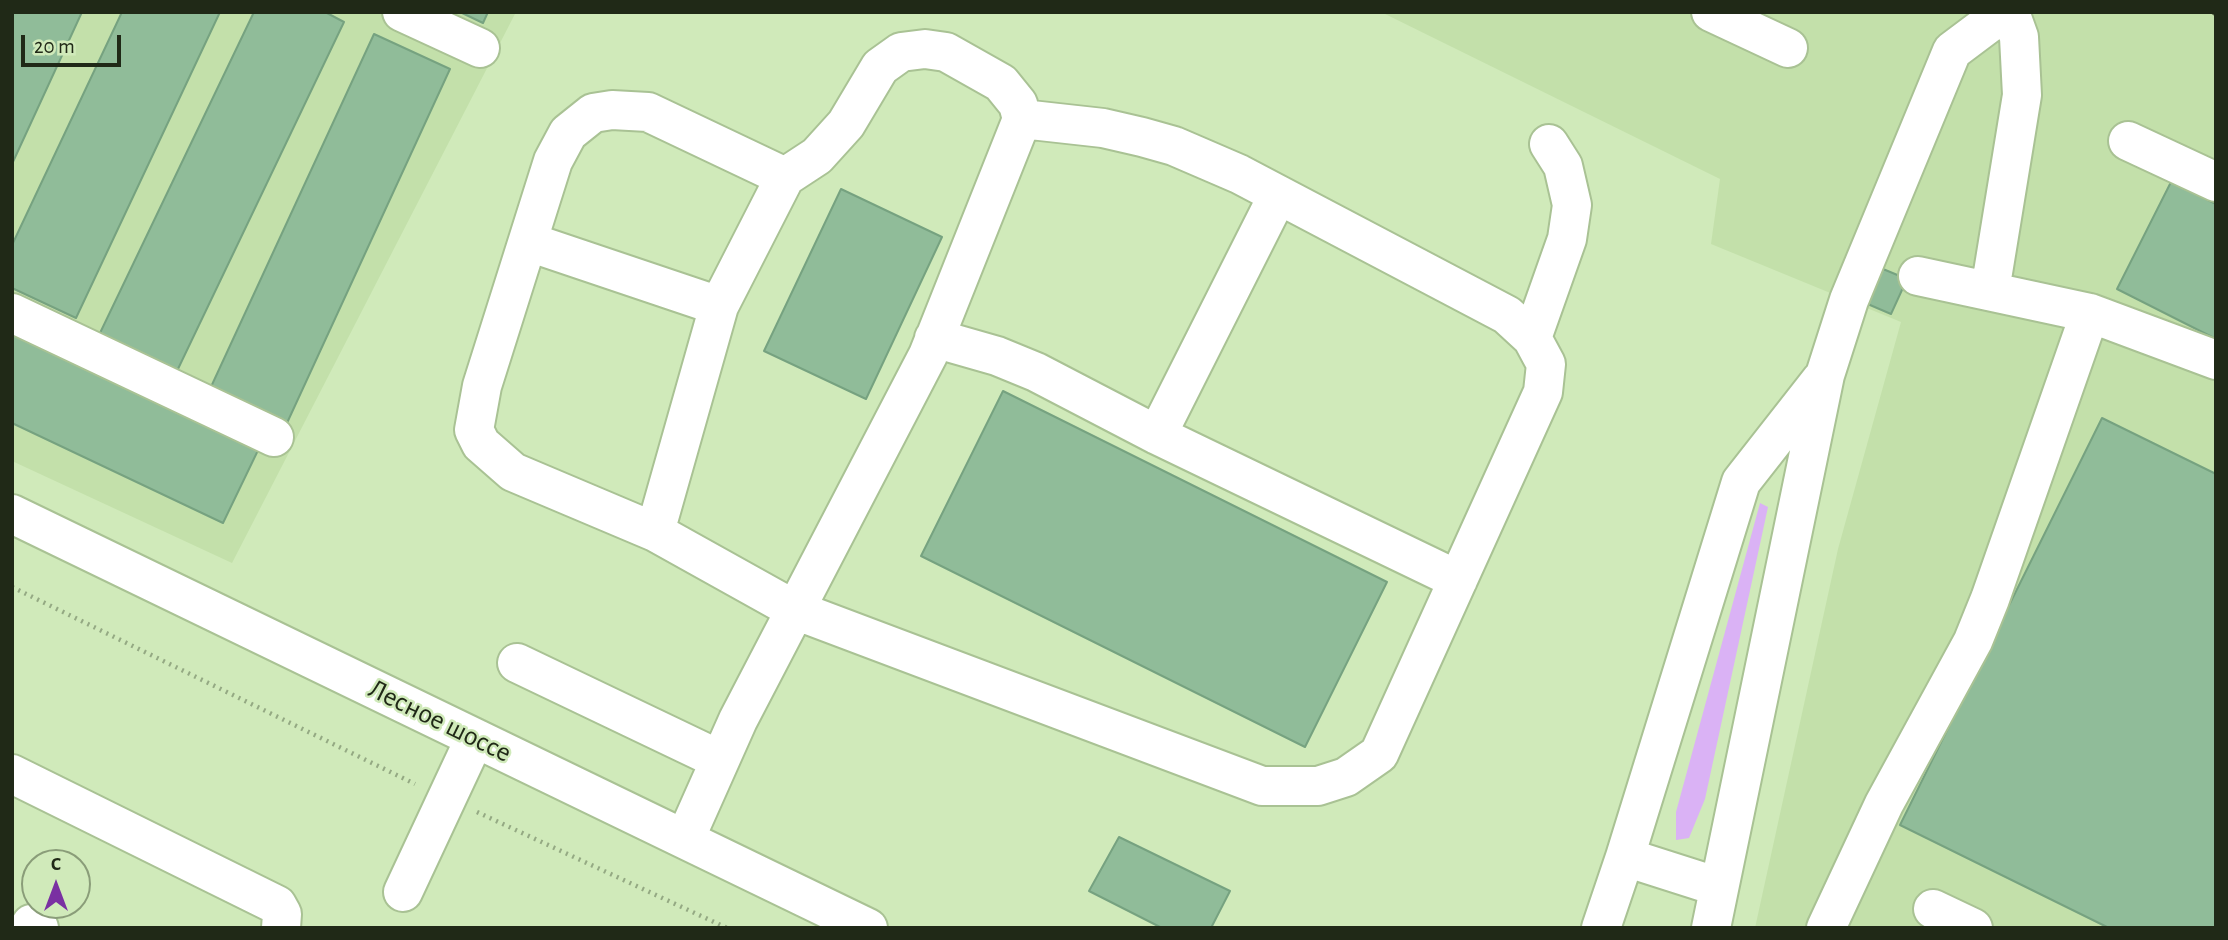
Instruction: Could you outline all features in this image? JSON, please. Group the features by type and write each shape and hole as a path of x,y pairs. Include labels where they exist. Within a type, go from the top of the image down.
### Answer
{"street":[{"path":"402,12 480,48"},
{"path":"1711,12 1788,48"},
{"path":"1711,928 1825,375 1849,300 1952,51 2004,12"},
{"path":"1990,291 2022,95 2019,37 2010,12"},
{"path":"655,532 719,306 785,177 817,156 846,124 880,67 901,52 925,49 946,52 1001,83 1018,104 1022,119 928,355 795,610 720,761 685,839"},
{"path":"785,177 648,112 611,110 593,113 568,133 553,161 482,386 474,430 481,444 513,472 655,532 795,610 1262,786 1318,786 1346,777 1379,754 1543,393 1546,364 1532,338 1507,314 1239,174 1174,146 1103,128 1022,119"},
{"path":"2128,141 2216,182"},
{"path":"1532,338 1567,239 1572,205 1563,166 1549,144"},
{"path":"1157,435 1278,195"},
{"path":"528,242 719,306"},
{"path":"1918,276 2090,313 2216,360"},
{"path":"12,313 274,437"},
{"path":"1826,928 1884,804 1973,641 2090,313"},
{"path":"934,338 997,356 1036,372 1157,435 1458,580"},
{"path":"1601,928 1741,482 1825,375"},
{"name":"Лесное шоссе","path":"12,514 868,928"},
{"path":"517,663 720,761"},
{"path":"403,892 475,738"},
{"path":"12,774 277,905 282,914 281,928"},
{"path":"1625,857 1719,887"},
{"path":"1933,909 1973,928"}],"path":[{"path":"12,587 447,798 727,928"}],"shaded area":[{"path":"12,12 516,12 232,563 12,461"},
{"path":"1381,12 2216,12 2216,928 1755,928 1838,549 1901,322 1711,244 1720,179"},
{"path":"1760,503 1768,507 1705,799 1689,838 1676,840 1676,812"}],"building":[{"path":"12,12 82,12 12,164"},
{"path":"122,12 220,12 76,318 12,288 12,245"},
{"path":"254,12 325,12 344,22 177,371 100,333"},
{"path":"460,12 488,12 483,23"},
{"path":"374,34 450,69 287,423 210,389"},
{"path":"2171,182 2216,204 2216,339 2117,289"},
{"path":"841,189 942,237 866,399 764,351"},
{"path":"1871,264 1907,279 1891,314 1856,299"},
{"path":"12,324 262,442 223,523 12,423"},
{"path":"1003,391 1387,582 1305,747 921,556"},
{"path":"2102,418 2216,474 2216,928 2109,928 1900,825"},
{"path":"1119,837 1230,891 1211,928 1162,928 1089,891"}]}
